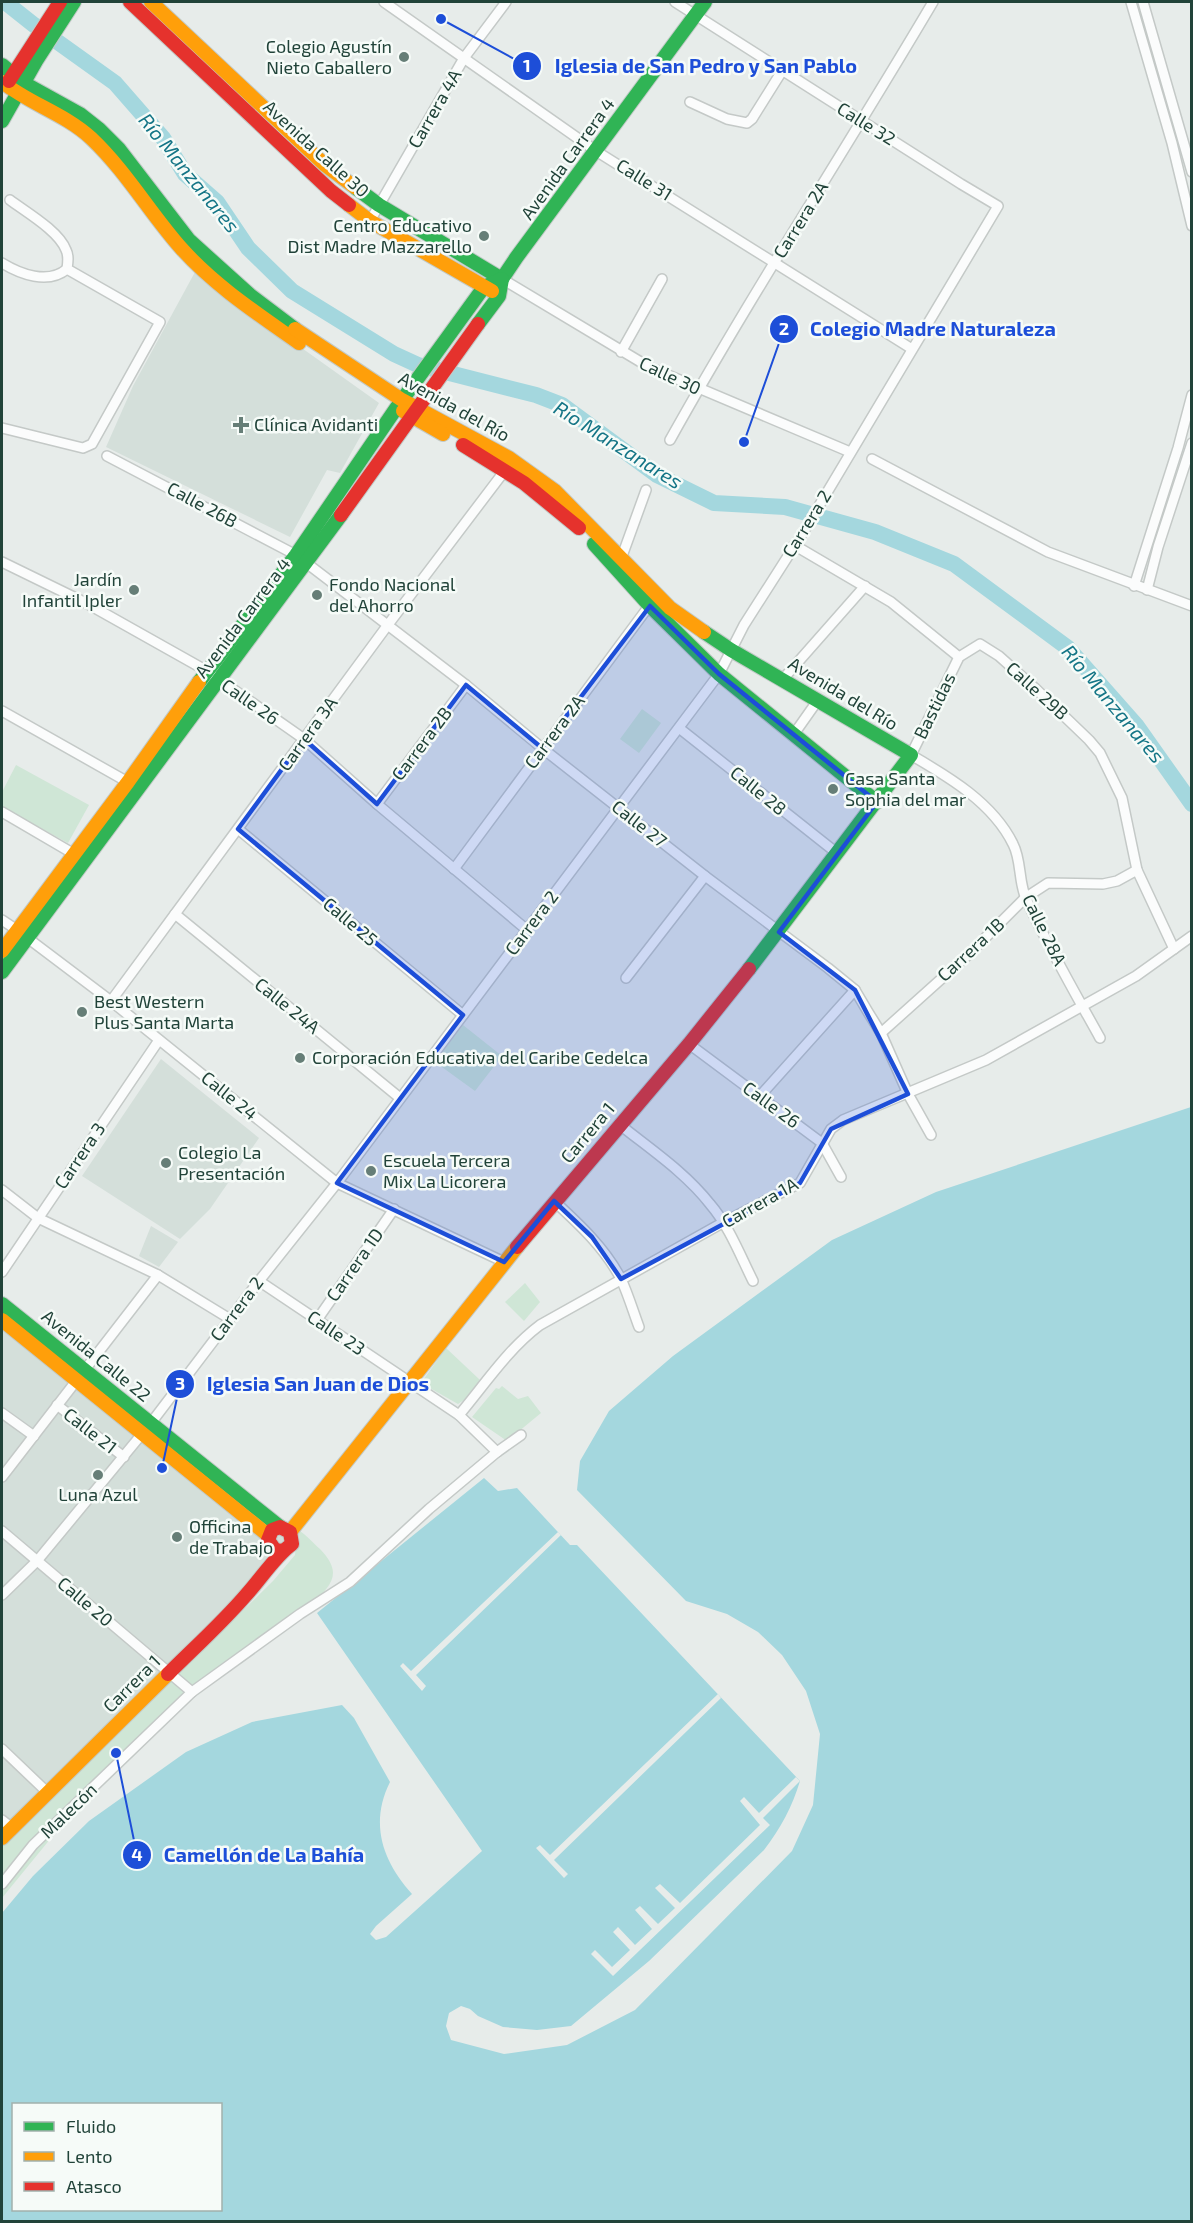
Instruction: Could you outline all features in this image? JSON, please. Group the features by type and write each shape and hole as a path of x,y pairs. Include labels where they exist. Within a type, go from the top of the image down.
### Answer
{"main road":[{"path":"2,120 11,85 59,10 74,2"},
{"name":"Avenida Calle 30","path":"130,2 331,191 370,221 499,296"},
{"name":"Avenida Calle 30","path":"151,2 326,165 379,205 502,279"},
{"name":"Avenida Carrera 4","path":"2,951 23,934 133,785 207,671 301,559 431,388 499,296 502,279 705,2"},
{"name":"Avenida del Río","path":"2,66 11,85 80,114 99,129 119,149 189,240 225,274 399,404 506,469 548,499 653,600 670,608 731,650 911,755"},
{"path":"461,274 471,287 471,304"},
{"name":"Avenida Carrera 4","path":"2,972 23,934 75,854 219,680 301,559 399,404 471,304 484,287 502,279"},
{"name":"Avenida del Río","path":"413,412 509,459 555,491 621,559 653,600 719,674 877,802"},
{"name":"Carrera 1","path":"2,1838 7,1824 48,1792 244,1598 269,1570 282,1551 292,1544 280,1531 409,1382 554,1201 689,1044 838,854 911,755"},
{"name":"Avenida Calle 22","path":"2,1304 80,1375"},
{"name":"Avenida Calle 22","path":"2,1320 80,1375 280,1531 268,1540 272,1547 282,1551"}],"street":[{"name":"Calle 31","path":"384,2 596,151 912,349"},
{"name":"Carrera 4A","path":"370,221 464,58 506,2"},
{"name":"Calle 32","path":"675,2 998,206"},
{"name":"Carrera 2A","path":"670,440 933,2"},
{"path":"1131,2 1172,143 1191,226"},
{"path":"1143,2 1191,172"},
{"path":"690,102 727,119 747,123 752,119 782,71"},
{"path":"10,200 53,232 63,243 67,250 67,268"},
{"name":"Carrera 2","path":"2,1595 37,1561 147,1428 337,1183 719,674 744,625 804,531 998,206"},
{"path":"2,263 28,276 50,276 61,273 67,268"},
{"path":"2,429 82,448 92,444 159,322 67,268"},
{"name":"Calle 30","path":"502,279 621,352 698,390 773,418 850,452"},
{"path":"621,352 662,279"},
{"path":"1134,586 1178,448 1191,395"},
{"path":"1147,590 1191,442"},
{"name":"Calle 26B","path":"107,456 301,559"},
{"path":"872,459 1048,552 1191,606"},
{"name":"Carrera 3A","path":"111,1001 387,626 506,469"},
{"path":"621,559 646,490"},
{"path":"794,545 891,602 959,657"},
{"name":"Calle 27","path":"301,559 466,684 542,748 855,990 881,1033 908,1094 931,1135"},
{"name":"Calle 26","path":"2,562 86,603 207,671 304,740 527,930"},
{"path":"783,679 865,586"},
{"name":"Carrera 2A","path":"454,869 653,600"},
{"name":"Calle 29B","path":"959,657 975,646 980,644 985,646 1029,683 1100,753 1122,798 1137,870 1174,949"},
{"name":"Bastidas","path":"911,755 959,657"},
{"name":"Carrera 2B","path":"377,804 466,684"},
{"path":"794,734 818,700"},
{"path":"2,711 133,785"},
{"name":"Calle 28","path":"679,728 838,854"},
{"name":"Calle 28A","path":"911,755 973,796 1003,828 1014,844 1025,898 1100,1038"},
{"path":"2,812 75,854"},
{"name":"Calle 25","path":"238,829 463,1016"},
{"name":"Carrera 1B","path":"881,1033 969,954 1025,898 1048,883 1103,884 1117,881 1137,870"},
{"path":"626,978 705,876"},
{"name":"Calle 24A","path":"175,914 400,1098"},
{"name":"Calle 24","path":"2,920 111,1001 337,1183 504,1262"},
{"name":"Carrera 1A","path":"459,1415 525,1336 540,1325 724,1222 800,1183 831,1129 843,1120 986,1060 1136,976 1191,936"},
{"path":"759,1097 855,990"},
{"name":"Carrera 3","path":"2,1272 159,1040"},
{"name":"Calle 26","path":"689,1044 822,1143 841,1177"},
{"path":"619,1124 688,1180 711,1204 724,1222 753,1281"},
{"path":"2,1190 38,1218 158,1275 230,1319"},
{"path":"554,1201 592,1237 621,1279 639,1327"},
{"name":"Carrera 1D","path":"317,1320 394,1209"},
{"path":"2,1477 158,1275"},
{"name":"Calle 23","path":"259,1281 459,1415 497,1452"},
{"name":"Calle 21","path":"57,1405 124,1457"},
{"path":"2,1413 34,1436"},
{"name":"Malecón","path":"2,1884 33,1845 192,1692 300,1614 350,1582 429,1509 497,1452 521,1436"},
{"name":"Calle 20","path":"2,1531 192,1692"},
{"path":"2,1749 48,1792"}],"highlighted area":[{"path":"650,606 719,674 877,802 779,932 855,990 908,1094 831,1129 800,1183 621,1279 592,1237 554,1201 504,1262 337,1183 463,1015 238,829 304,739 377,804 466,685 542,748"}],"shaded area":[{"name":"Clínica Avidanti","path":"195,272 379,403 340,473 327,470 290,537 106,447 133,386"},
{"name":"Colegio La Presentación","path":"161,1059 259,1138 210,1209 180,1239 82,1176"},
{"path":"151,1226 178,1242 159,1267 139,1256"},
{"path":"2,1304 290,1532 254,1577 2,1832"}],"green space":[{"path":"642,709 661,723 639,753 620,739"},
{"path":"16,765 89,805 68,843 2,807 2,792"},
{"path":"463,1025 502,1056 475,1091 435,1062"},
{"path":"525,1283 540,1302 524,1321 505,1302"},
{"path":"446,1348 480,1380 458,1404 421,1383"},
{"path":"502,1386 518,1399 528,1396 541,1413 507,1441 472,1417 496,1388 499,1389"},
{"path":"298,1530 320,1549 332,1565 332,1579 329,1585 311,1605 181,1708 69,1816 2,1898 2,1844 273,1581 295,1555"}],"water":[{"path":"1191,1107 1191,2221 2,2222 2,1913 33,1876 89,1821 186,1752 252,1722 342,1705 354,1718 390,1782 380,1813 382,1842 393,1869 412,1894 370,1934 376,1940 386,1937 482,1851 317,1613 484,1478 498,1491 517,1488 570,1545 577,1545 800,1781 785,1817 764,1850 649,1961 571,2026 537,2030 503,2027 461,2006 449,2013 446,2026 451,2040 504,2054 567,2045 635,2010 792,1851 813,1805 820,1734 806,1691 782,1655 758,1632 727,1614 686,1601 577,1490 580,1461 609,1411 673,1356 832,1240 936,1192"}],"pier":[{"path":"558,1532 561,1535 416,1675 426,1686 422,1691 400,1666 403,1663 411,1671"},
{"path":"718,1694 721,1698 554,1860 568,1874 564,1878 536,1848 540,1845 550,1855"},
{"path":"796,1777 800,1781 763,1818 770,1825 613,1976 591,1954 595,1950 612,1967 630,1950 613,1932 618,1927 635,1945 652,1929 635,1910 640,1906 658,1924 675,1908 655,1888 660,1884 680,1903 760,1825 740,1801 744,1797 759,1813"}],"waterway":[{"name":"Río Manzanares","path":"5,2 115,83 163,138 185,174 217,202 248,248 292,291 394,354 418,365 536,395 562,405 657,475 714,503 785,507 875,532 954,564 1068,648 1136,725 1192,804"}],"traffic: fast":[{"path":"2,121 36,61 74,2"},
{"path":"478,324 499,296 502,279 516,258 705,2"},
{"path":"2,65 24,83 80,114 99,129 119,149 189,240 250,295 295,329"},
{"path":"356,188 379,205 502,279"},
{"path":"199,682 296,555 397,407 484,287 502,279"},
{"path":"2,972 341,515"},
{"path":"594,544 650,606 719,674 877,802"},
{"path":"704,632 911,755 749,969"},
{"path":"2,1304 280,1527"}],"traffic: slow":[{"path":"151,2 325,165 356,188"},
{"path":"2,82 70,122 91,138 115,164 194,262 237,299 299,343"},
{"path":"349,205 370,221 492,291"},
{"path":"295,329 402,400 509,458 555,491 670,608 704,632"},
{"path":"403,411 443,434"},
{"path":"2,951 128,782 199,682"},
{"path":"290,1532 517,1247"},
{"path":"2,1320 269,1536"},
{"path":"2,1838 168,1674"}],"traffic: jam":[{"path":"9,81 60,2"},
{"path":"130,2 331,191 349,205"},
{"path":"341,515 478,324"},
{"path":"463,445 524,483 579,528"},
{"path":"517,1247 689,1044 749,969"},
{"path":"168,1674 227,1616 274,1561 292,1544 290,1532 280,1527 272,1530 268,1540 275,1550 282,1551"}],"place":[{"name":"Iglesia de San Pedro y San Pablo","path":"441,19"},
{"name":"Colegio Agustín Nieto Caballero","path":"404,57"},
{"name":"Centro Educativo Dist Madre Mazzarello","path":"484,236"},
{"name":"Clínica Avidanti","path":"241,425"},
{"name":"Colegio Madre Naturaleza","path":"744,442"},
{"name":"Jardín Infantil Ipler","path":"134,590"},
{"name":"Fondo Nacional del Ahorro","path":"317,595"},
{"name":"Casa Santa Sophia del mar","path":"833,789"},
{"name":"Best Western Plus Santa Marta","path":"82,1012"},
{"name":"Corporación Educativa del Caribe Cedelca","path":"300,1058"},
{"name":"Colegio La Presentación","path":"166,1163"},
{"name":"Escuela Tercera Mix La Licorera","path":"371,1171"},
{"name":"Iglesia San Juan de Dios","path":"162,1468"},
{"name":"Luna Azul","path":"98,1475"},
{"name":"Officina de Trabajo","path":"177,1537"},
{"name":"Camellón de La Bahía","path":"116,1753"}]}
